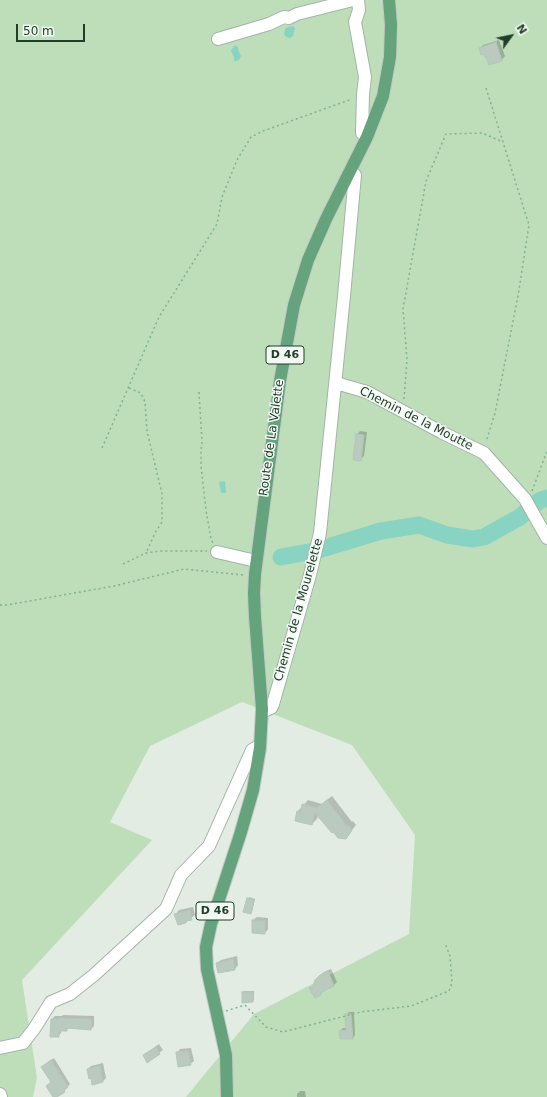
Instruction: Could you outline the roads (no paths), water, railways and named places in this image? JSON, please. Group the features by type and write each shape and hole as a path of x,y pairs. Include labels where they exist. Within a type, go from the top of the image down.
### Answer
{"main road":[{"name":"Route de La Valette","path":"260,748 262,709 255,616 255,574 280,381 294,305 308,260 326,219 368,137 383,96 390,57 391,25 389,0"},
{"name":"D 46","path":"227,1097 226,1055 207,969 206,947 211,924 253,790 260,748"}],"street":[{"path":"218,39 269,24 284,17 289,18 297,14 354,0"},
{"path":"358,0 359,10 355,22 365,77 362,133 368,137"},
{"path":"336,383 355,175 350,171"},
{"name":"Chemin de la Moutte","path":"336,383 366,392 484,453 528,504 547,538"},
{"name":"Chemin de la Mourelette","path":"262,709 266,710 271,708 273,704 310,575 320,533 336,383"},
{"path":"217,552 256,561"},
{"path":"0,1048 23,1043 51,1002 70,994 166,909 181,875 209,846 252,750 255,748 260,748"}],"water":[{"path":"293,26 295,28 293,36 290,38 286,37 284,34 285,29"},
{"path":"236,45 241,56 239,60 234,61 231,51"},
{"path":"225,481 226,493 221,493 219,482"}],"waterway":[{"path":"318,550 381,531 419,525 447,535 473,539 484,537 520,517 539,501 547,498"},
{"path":"281,557 314,551"}]}
